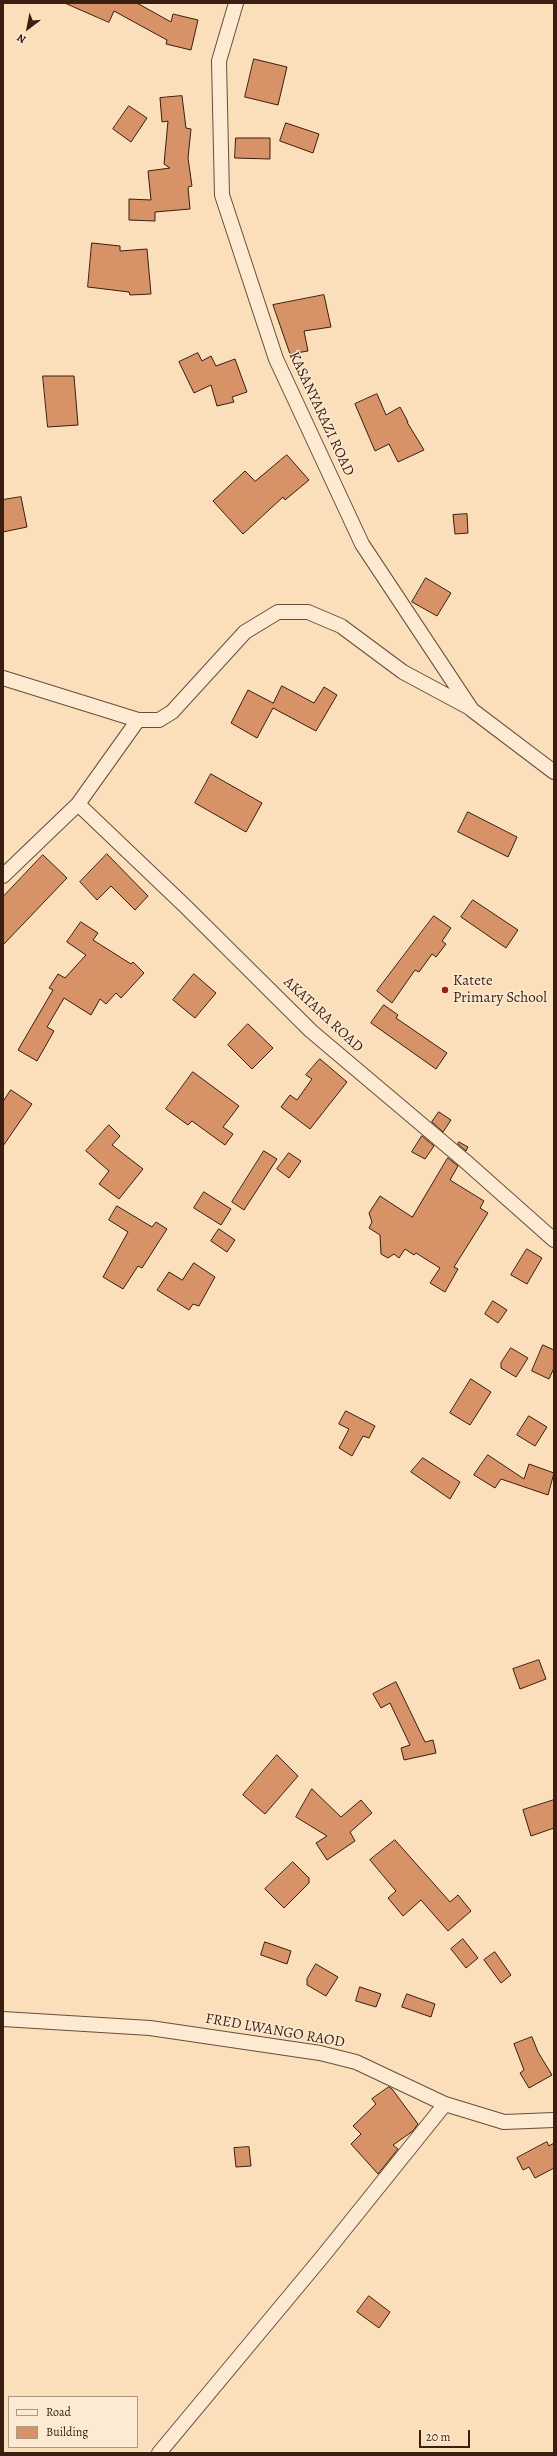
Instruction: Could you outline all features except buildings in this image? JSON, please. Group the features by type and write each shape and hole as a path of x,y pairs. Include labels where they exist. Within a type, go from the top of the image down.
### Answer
{"street":[{"name":"KASANYARAZI ROAD","path":"236,3 219,60 222,195 276,359 362,544 472,710 554,772"},
{"path":"3,678 138,720 159,720 172,712 245,632 278,612 308,612 341,626 403,672 472,710"},
{"path":"3,876 78,804 138,720"},
{"name":"AKATARA ROAD","path":"78,804 185,906 311,1031 465,1161 554,1240"},
{"name":"FRED LWANGO RAOD","path":"3,2019 150,2028 320,2053 356,2062 445,2104 504,2122 554,2120"},
{"path":"159,2453 323,2256 445,2104"}],"place":[{"name":"Katete Primary School","path":"445,990"}]}
